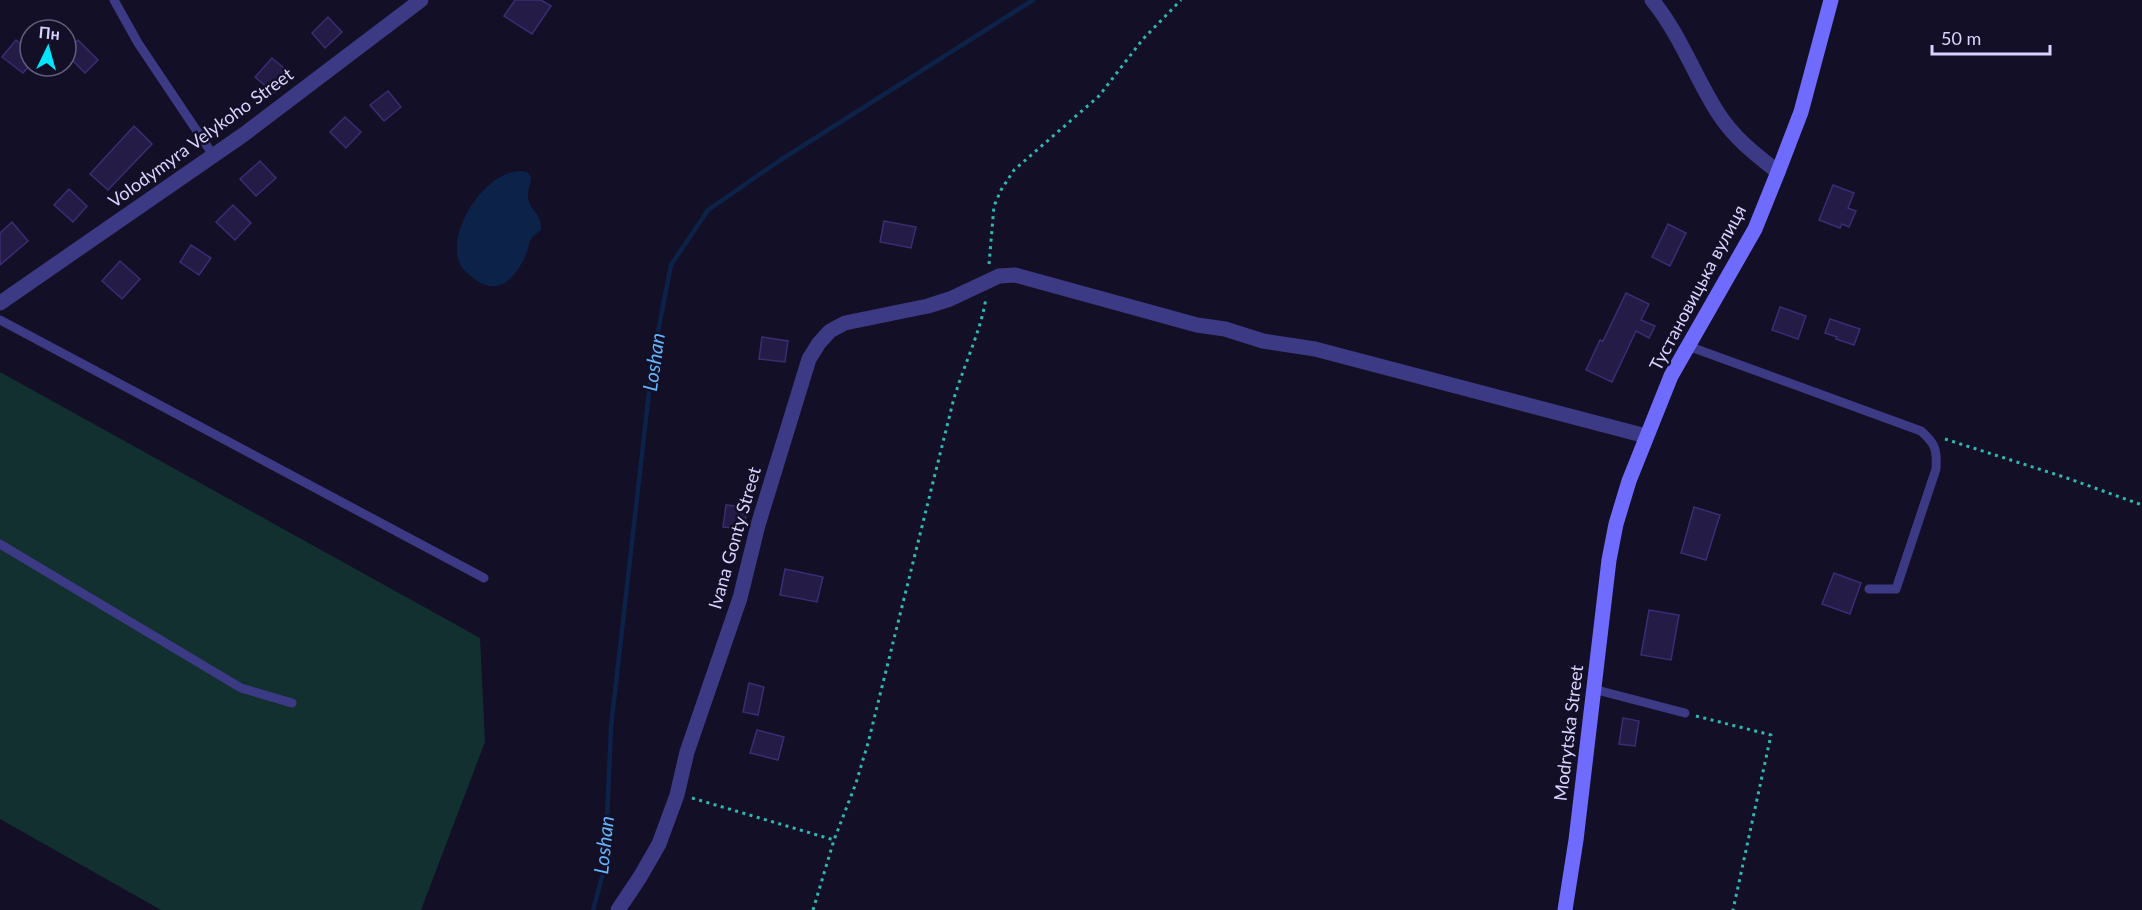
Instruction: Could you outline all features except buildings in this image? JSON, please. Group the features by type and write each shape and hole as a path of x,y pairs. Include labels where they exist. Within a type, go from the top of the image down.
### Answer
{"street":[{"name":"Volodymyra Velykoho Street","path":"0,303 213,155 420,0"},
{"path":"1652,0 1665,15 1718,114 1744,146 1778,172"},
{"name":"Тустановицька вулиця","path":"1609,560 1623,502 1646,436 1671,376 1755,229 1778,172 1801,112 1831,0"},
{"name":"Ivana Gonty Street","path":"618,910 640,878 659,844 677,795 687,752 740,598 758,525 809,359 830,331 845,323 928,306 988,283 999,276 1015,275 1197,326 1225,329 1263,341 1315,349 1646,436"},
{"name":"Modrytska Street","path":"1565,910 1576,840 1609,560"}],"lane":[{"path":"114,0 138,43 213,155"},
{"path":"0,321 484,578"},
{"path":"1688,346 1921,431 1931,440 1937,451 1936,469 1896,589 1869,589"},
{"path":"0,544 241,688 292,703"},
{"path":"1593,689 1685,713"}],"path":[{"path":"813,910 834,840 856,783 868,743 952,402 984,309 994,206 1014,170 1100,96 1143,39 1181,0"},
{"path":"1921,431 2142,505"},
{"path":"1685,713 1771,735 1733,910"},
{"path":"677,795 834,840"}],"green space":[{"path":"0,372 480,638 485,742 421,910 161,910 0,819"}],"water":[{"path":"527,172 531,177 528,197 540,219 541,230 530,241 528,250 513,276 498,286 487,286 476,280 461,266 457,251 458,236 463,220 482,192 508,173"}],"waterway":[{"name":"Loshan","path":"593,910 605,866 611,727 653,357 671,265 708,210 779,161 1033,0"}]}
